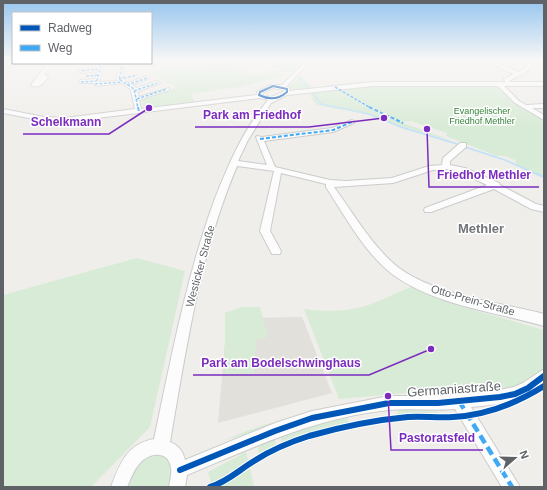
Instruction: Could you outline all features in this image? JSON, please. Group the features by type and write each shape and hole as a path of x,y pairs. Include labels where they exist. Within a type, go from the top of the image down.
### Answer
{"street":[{"path":"124,83 134,91 139,112"},
{"path":"127,85 133,83"},
{"path":"260,96 260,92 269,87 283,87 287,83"},
{"path":"134,91 157,84"},
{"path":"3,111 57,120 139,112 260,96 272,99 286,93 373,84 544,84"},
{"path":"499,84 510,96 524,107 544,118"},
{"path":"283,87 286,89 286,93"},
{"path":"137,99 167,89"},
{"name":"Westicker Straße","path":"161,446 185,326 203,250 234,164 250,129 272,99"},
{"path":"524,107 544,106"},
{"path":"3,117 11,117"},
{"path":"276,251 265,231 274,168 260,138 333,130 352,122"},
{"path":"446,167 446,160 463,145"},
{"path":"234,164 274,168 330,183 368,183 393,180 432,168 446,167 469,173 534,207 544,208"},
{"name":"Otto-Prein-Straße","path":"330,183 330,187 370,242 384,260 396,271 421,285 438,292 544,320"},
{"path":"428,210 496,186"},
{"name":"Germaniastraße","path":"180,470 275,431 316,417 354,409 389,404 425,404 515,394 528,388 544,376"},
{"path":"459,401 512,487"},
{"path":"119,487 124,469 137,453 153,446 168,448 174,453 180,470 178,487"}],"shaded area":[{"path":"302,317 332,393 218,423 227,318"}],"green space":[{"path":"169,83 257,83 240,87 191,94 195,103 143,108 141,99 176,87"},
{"path":"293,83 308,83 311,87 306,89 295,89 290,88"},
{"name":"Evangelischer Friedhof Methler","path":"375,85 495,85 505,94 544,119 544,178 517,165 515,160 505,156 497,156 446,136 447,133 411,121 405,122 395,119 340,89"},
{"path":"337,89 381,115 458,143 366,114 316,105 309,94"},
{"path":"137,258 185,271 150,427 91,487 3,487 3,295"},
{"path":"411,287 477,311 544,330 544,367 537,376 512,388 482,392 429,391 339,399 304,309 329,311 355,309"},
{"path":"242,307 260,307 268,337 256,340 254,373 225,376 225,313"},
{"path":"399,409 438,412 438,414 422,413 399,416 397,414"},
{"path":"347,417 349,424 323,429 282,443 280,435"},
{"path":"270,423 270,427 222,441 249,430"},
{"path":"274,436 276,446 259,454 258,449 261,443"},
{"path":"246,452 248,461 216,482 211,483 208,472"},
{"path":"148,455 157,455 168,459 172,466 172,487 125,487 128,475"},
{"path":"247,468 250,469 254,487 219,487"}],"waterway":[{"path":"304,83 309,88"},
{"path":"312,92 321,104 369,114 401,127 457,144"},
{"path":"465,147 505,160 530,171"},
{"path":"527,170 544,177"}],"marked path":[{"path":"96,83 110,83"},
{"path":"125,83 134,89 139,112"},
{"path":"127,85 133,83"},
{"path":"134,91 157,83"},
{"path":"335,87 377,112 403,123"},
{"path":"137,99 167,89"},
{"path":"260,139 333,130 352,122"},
{"path":"459,401 512,487"}],"cycle path":[{"path":"273,86 283,87 287,89 287,92 277,98 270,99 259,95 260,92 273,86"},
{"path":"180,470 275,431 312,418 389,403 438,403 500,397 515,394 528,388 544,376"},
{"path":"210,487 228,480 254,461 268,453 310,436 351,426 395,418 427,416 453,417 477,414 501,408 534,393 544,386"}],"place":[{"name":"Schelkmann","path":"149,108"},
{"name":"Park am Friedhof","path":"384,118"},
{"name":"Friedhof Methler","path":"427,129"},
{"name":"Park am Bodelschwinghaus","path":"431,349"},
{"name":"Pastoratsfeld","path":"388,396"}],"district":[{"name":"Methler","path":"481,228"}]}
